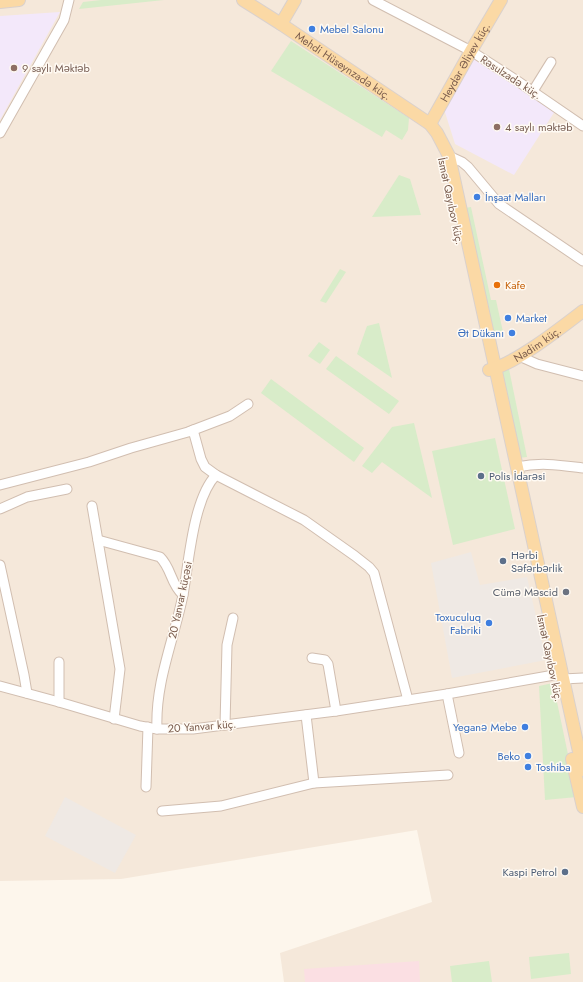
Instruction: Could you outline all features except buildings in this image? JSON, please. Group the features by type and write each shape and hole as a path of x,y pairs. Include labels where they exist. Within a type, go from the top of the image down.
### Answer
{"main road":[{"name":"Mehdi Hüseynzadə küç.","path":"243,0 282,24 430,124 434,128 438,138"},
{"path":"282,24 295,0"},
{"name":"Heydər Əliyev küç.","path":"430,124 501,0"},
{"name":"İsmət Qayıbov küç.","path":"438,138 449,156 492,369 558,677 583,770"},
{"name":"İsmət Qayıbov küç.","path":"438,138 492,369 517,467 583,808"},
{"name":"Nadim küç.","path":"492,369 519,356 583,311"}],"street":[{"path":"0,133 64,20 69,0"},
{"name":"Rəsulzadə küç.","path":"373,0 388,4 471,51 533,91 583,126"},
{"path":"533,91 551,62"},
{"path":"449,156 468,167 499,204 583,261"},
{"path":"519,356 538,364 583,376"},
{"path":"0,485 89,462 193,430 230,416 248,404"},
{"path":"193,430 201,459 205,467 216,475 304,520 369,567 374,573 408,700"},
{"path":"517,467 532,464 544,464 583,468"},
{"name":"20 Yanvar küçəsi","path":"157,729 156,710 159,691 183,596 198,512 207,487 216,475"},
{"path":"23,480 27,497"},
{"path":"0,509 27,497 67,489"},
{"path":"92,506 120,670 114,719"},
{"path":"98,540 160,557 166,563 176,589 183,596"},
{"path":"0,565 27,693"},
{"path":"226,725 227,645 233,618"},
{"path":"312,658 325,660 328,664 336,711"},
{"path":"59,662 59,702"},
{"name":"İsmət Qayıbov küç.","path":"558,677 583,678"},
{"name":"20 Yanvar küç.","path":"0,686 114,719 148,727 157,729 193,729 336,711 558,677"},
{"path":"447,694 459,753"},
{"path":"306,715 314,783"},
{"path":"146,787 148,727"},
{"path":"162,812 221,806 314,783 448,774"}],"shaded area":[{"path":"0,0 583,0 583,982 284,982 280,953 432,902 417,830 121,879 0,881"},
{"name":"9 saylı Məktəb","path":"60,12 0,120 0,16"},
{"name":"4 saylı məktəb","path":"472,58 555,111 514,175 455,144 444,109"},
{"name":"Toxuculuq Fabriki","path":"471,552 480,585 527,577 546,660 452,678 431,563"},
{"path":"65,797 136,835 115,873 45,836"},
{"path":"419,961 420,982 305,982 304,969"}],"green space":[{"path":"101,0 164,0 79,9 83,2"},
{"path":"291,41 409,118 408,130 402,140 386,130 382,137 271,71"},
{"path":"399,175 410,179 421,215 372,217"},
{"path":"471,207 491,300 496,300 503,332 492,334 465,208"},
{"path":"340,269 346,272 326,303 320,301"},
{"path":"379,323 392,378 357,354 367,326"},
{"path":"319,342 330,350 320,364 308,356"},
{"path":"336,356 399,401 389,414 326,369"},
{"path":"509,369 527,457 519,458 501,373"},
{"path":"271,379 364,448 354,462 261,393"},
{"path":"414,423 432,498 382,462 372,473 362,466 392,427"},
{"path":"495,438 515,529 453,545 432,451"},
{"path":"553,683 577,797 545,800 539,686"},
{"path":"569,953 571,974 531,979 529,957"},
{"path":"489,961 492,982 452,982 450,966"}],"place":[{"name":"Mebel Salonu","path":"312,29"},
{"name":"9 saylı Məktəb","path":"14,68"},
{"name":"4 saylı məktəb","path":"497,127"},
{"name":"İnşaat Malları","path":"477,197"},
{"name":"Kafe","path":"497,285"},
{"name":"Market","path":"508,318"},
{"name":"Ət Dükanı","path":"512,333"},
{"name":"Polis İdarəsi","path":"481,476"},
{"name":"Hərbi Səfərbərlik","path":"503,561"},
{"name":"Cümə Məscid","path":"566,592"},
{"name":"Toxuculuq Fabriki","path":"489,623"},
{"name":"Yeganə Mebe","path":"525,727"},
{"name":"Beko","path":"528,756"},
{"name":"Toshiba","path":"528,767"},
{"name":"Kaspi Petrol","path":"565,872"}]}
